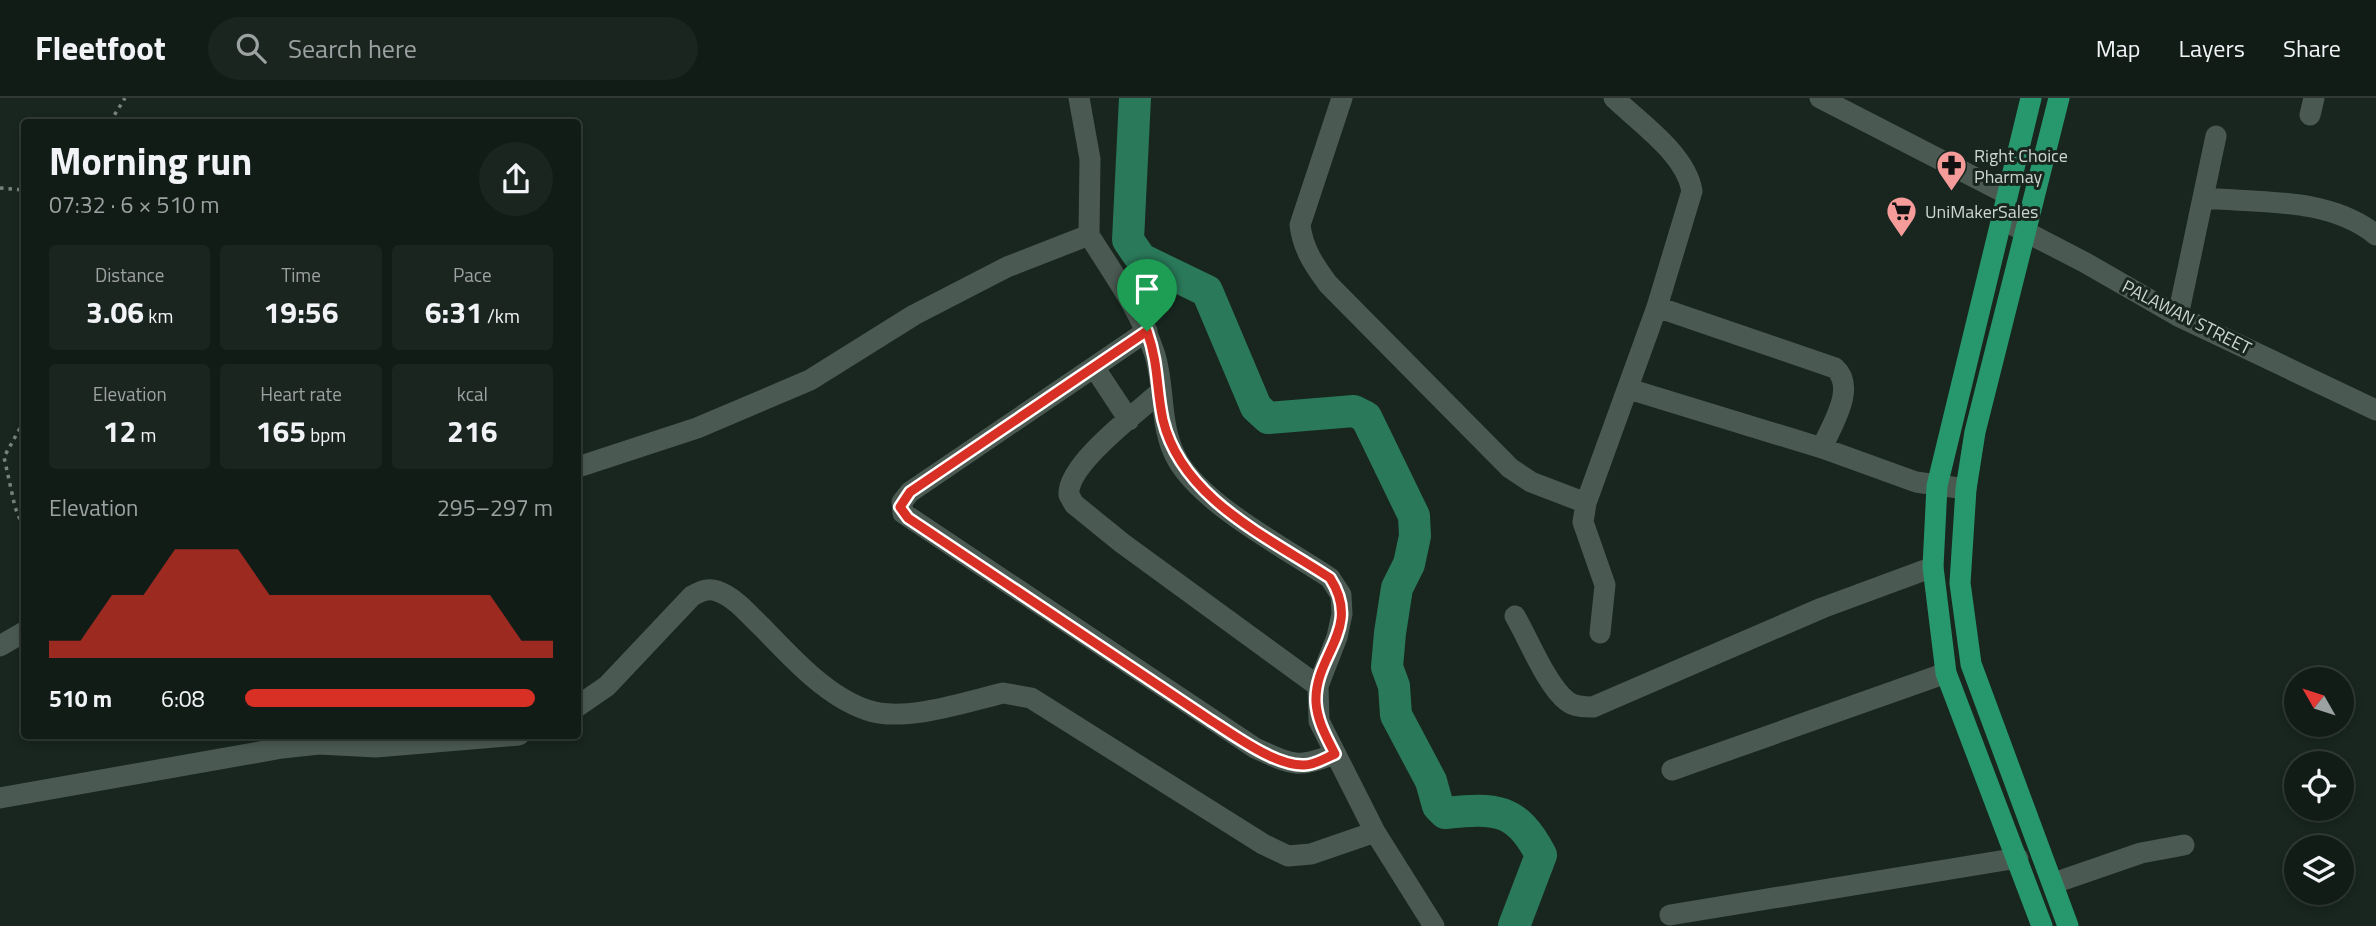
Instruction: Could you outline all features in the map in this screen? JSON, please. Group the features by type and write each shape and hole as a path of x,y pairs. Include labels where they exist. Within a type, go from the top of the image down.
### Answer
{"highway":[{"path":"2031,98 1937,486 1933,567 1946,673 2042,926"},
{"path":"2059,98 2028,232 1998,335 1975,432 1966,489 1960,583 1971,664 2068,926"}],"street":[{"path":"1079,98 1090,159 1089,235 1147,331 1155,354 1163,419 1178,460 1204,492 1330,578 1341,595 1342,614 1337,637 1318,686 1316,702 1320,720 1375,832 1434,926"},
{"path":"1342,98 1300,225 1303,245 1313,262 1328,284 1488,448 1531,482 1586,503"},
{"path":"1600,633 1605,585 1583,522 1586,503 1629,389 1691,203 1690,179 1676,158 1614,98"},
{"path":"1819,98 2007,194"},
{"path":"2179,316 2216,136"},
{"path":"2203,198 2331,209 2351,217 2376,235"},
{"name":"PALAWAN STREET","path":"2001,219 2179,316 2376,410"},
{"path":"581,466 696,428 810,380 915,315 984,279 1089,235"},
{"path":"1657,307 1835,368 1844,383 1844,394 1822,448"},
{"path":"1147,331 910,492 902,502 903,513 1255,748 1285,762 1303,765 1335,754"},
{"path":"1094,367 1129,420"},
{"path":"1629,389 1822,448 1916,482 1966,489"},
{"path":"1161,391 1084,462 1072,477 1068,487 1074,504 1122,544 1318,686"},
{"path":"1516,616 1556,688 1567,701 1581,707 1593,707 1822,608 1933,567"},
{"path":"581,704 607,686 692,596 704,590 715,590 741,607 838,696 868,711 890,714 920,712 1003,692 1017,693 1031,698 1263,844 1288,856 1311,855 1375,832"},
{"path":"0,646 21,634"},
{"path":"1672,769 1764,740 1946,673"},
{"path":"0,798 290,747 319,744 376,747 471,739"},
{"path":"2054,883 2141,853 2184,845"},
{"path":"1670,915 2018,858"}],"path":[{"path":"112,119 125,98"},
{"path":"0,188 21,190"},
{"path":"21,426 4,457 21,522"}],"waterway":[{"path":"1135,98 1128,240 1141,259 1207,291 1256,407 1268,418 1354,411 1366,417 1414,516 1415,536 1409,564 1397,588 1390,633 1387,667 1394,686 1396,715 1431,781 1438,806 1445,813 1491,811 1502,814 1522,827 1541,855 1514,926"}],"place":[{"name":"Right Choice Pharmay","path":"1951,192"},
{"name":"UniMakerSales","path":"1902,238"}],"route":[{"path":"1147,331 1158,369 1163,419 1178,460 1204,492 1330,578 1341,595 1342,614 1337,637 1318,686 1316,702 1320,720 1335,754 1316,763 1303,765 1285,762 1255,748 908,518 900,507 910,492 1147,331"}]}
